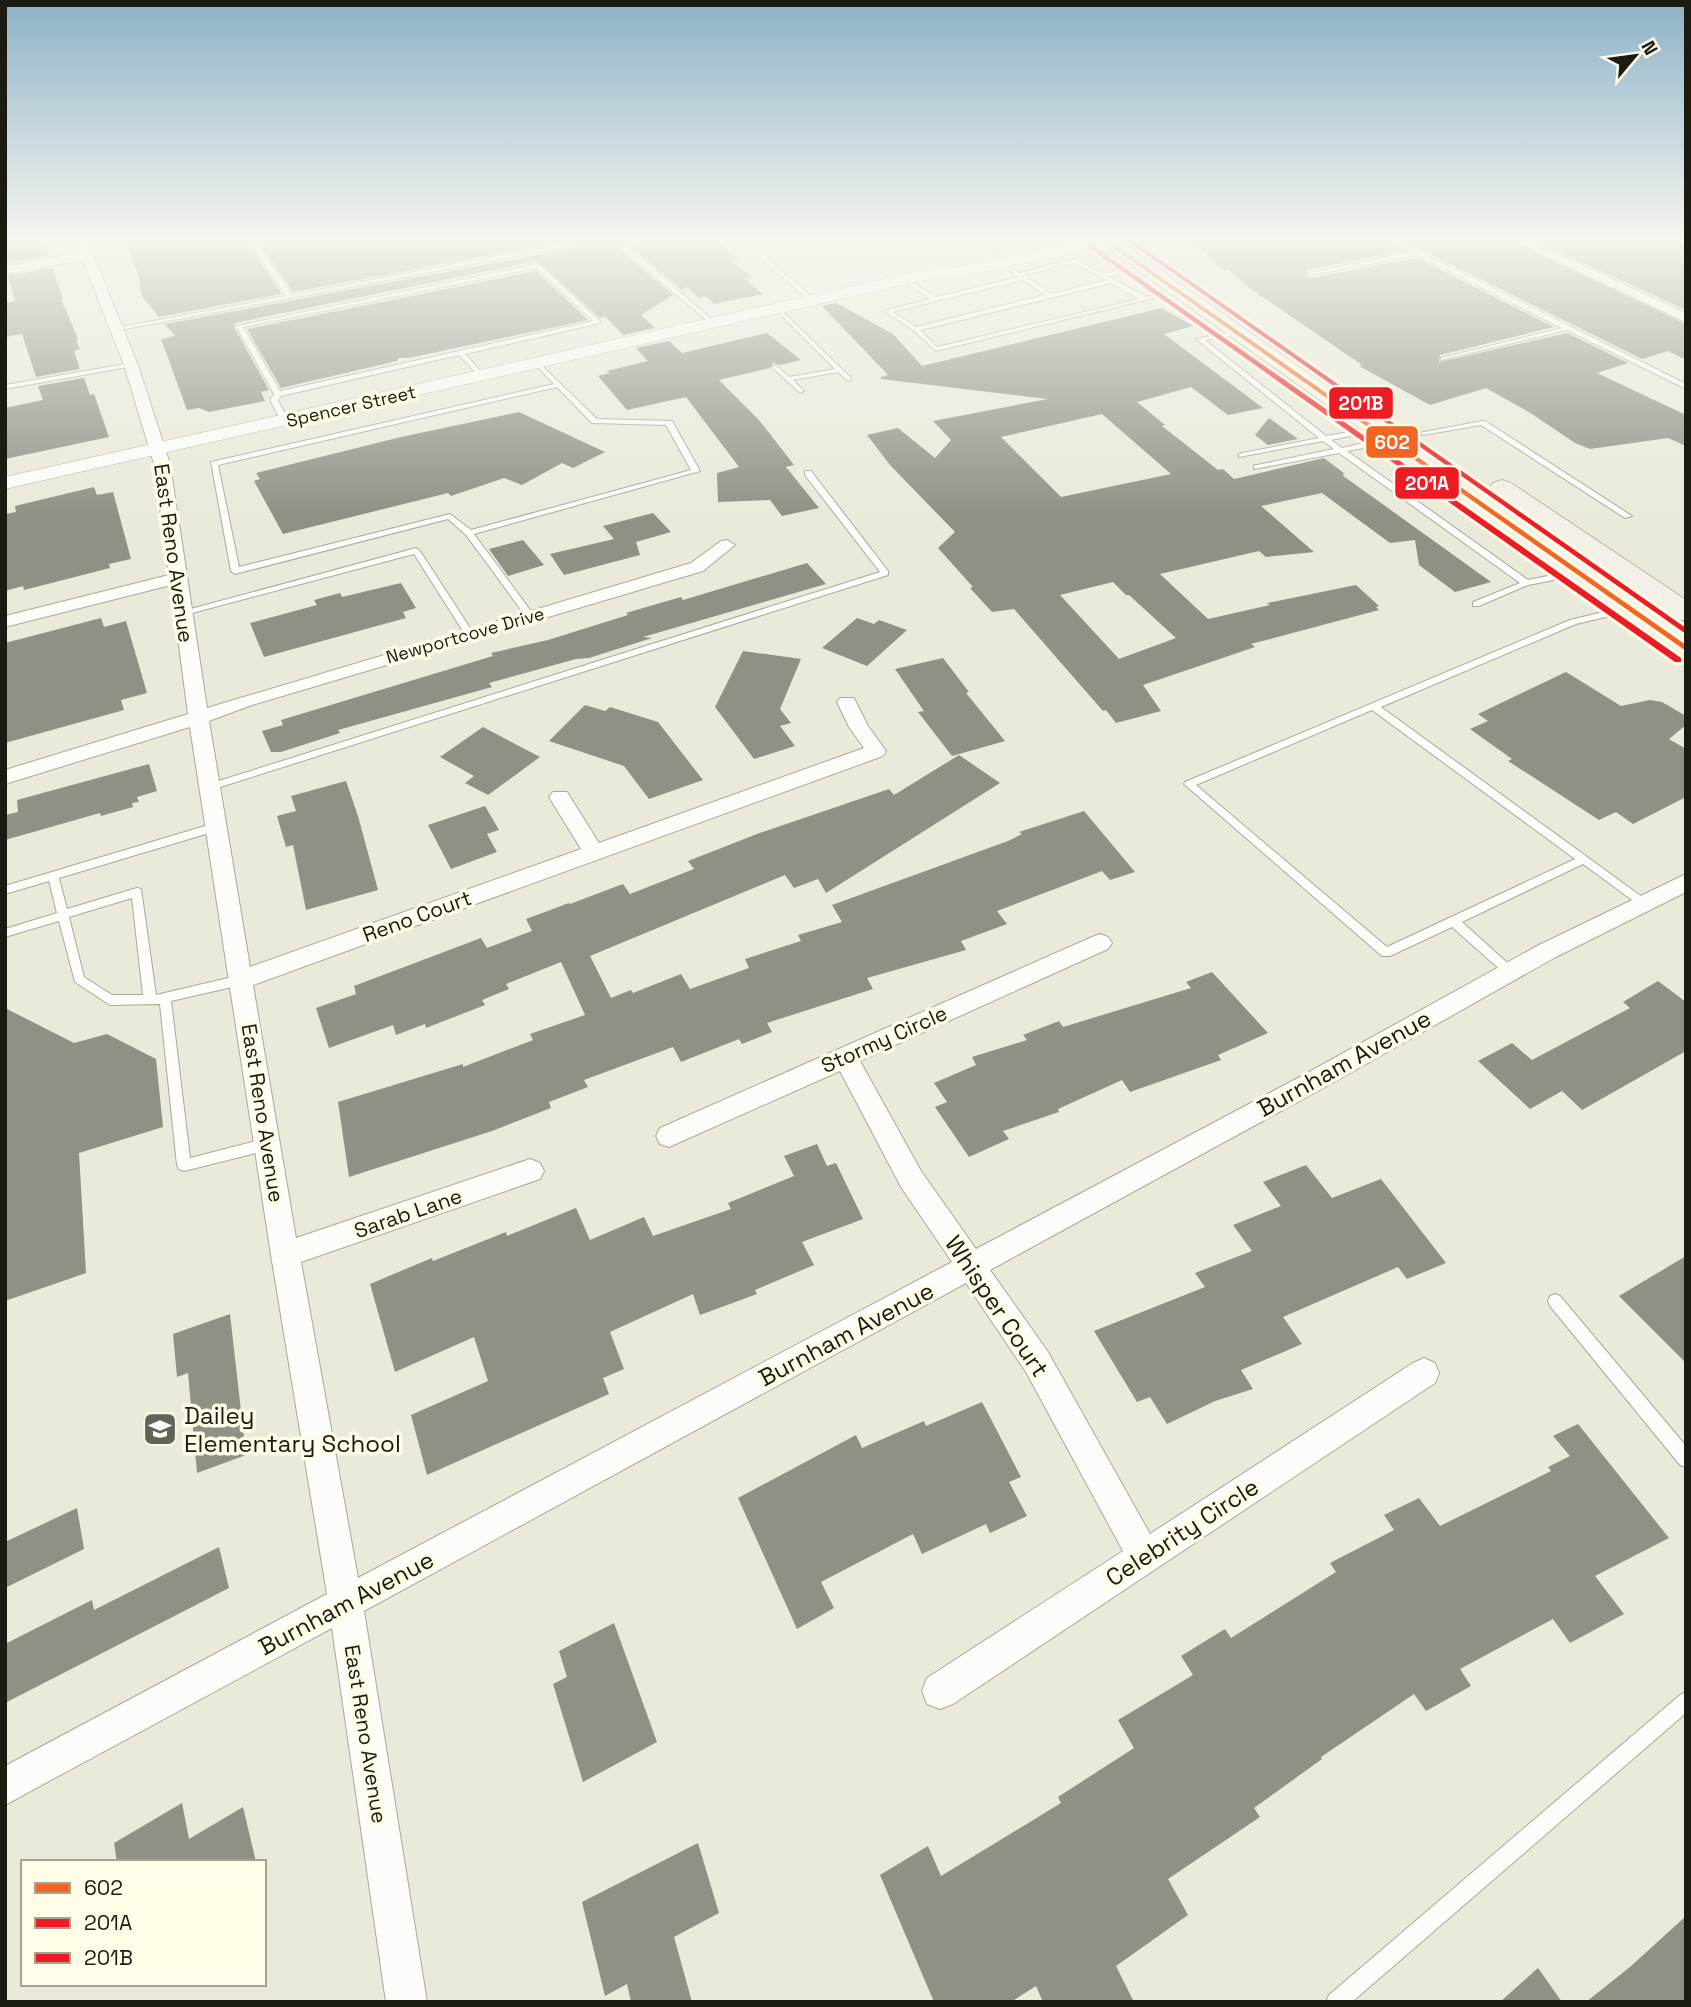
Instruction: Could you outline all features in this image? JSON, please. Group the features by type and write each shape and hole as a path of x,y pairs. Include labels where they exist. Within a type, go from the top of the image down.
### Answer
{"main road":[{"path":"1231,329 1686,649"},
{"path":"1270,329 1686,613"},
{"path":"1300,376 1344,396 1390,424 1423,433"},
{"path":"1377,433 1404,437 1482,485 1535,510"}],"street":[{"name":"Spencer Street","path":"5,484 693,329"},
{"name":"East Reno Avenue","path":"116,330 158,448 215,827 269,1143 285,1255 346,1604 407,2002"},
{"name":"Newportcove Drive","path":"5,777 152,734 245,701 697,567 727,545"},
{"path":"5,622 178,578"},
{"name":"Reno Court","path":"241,980 876,751 859,727 847,702"},
{"path":"560,797 594,852"},
{"name":"Burnham Avenue","path":"5,1786 1318,1079 1509,971 1686,882"},
{"name":"Stormy Circle","path":"669,1136 1100,943"},
{"name":"Whisper Court","path":"845,1057 911,1179 1037,1362 1144,1557"},
{"name":"Sarab Lane","path":"285,1255 530,1171"},
{"name":"Celebrity Circle","path":"940,1691 1424,1373"}],"lane":[{"path":"116,330 123,329"},
{"path":"241,329 278,394"},
{"path":"285,421 274,400 278,394 569,329"},
{"path":"798,329 849,379"},
{"path":"915,329 936,349 1019,329"},
{"path":"1443,359 1566,329"},
{"path":"1570,329 1686,387"},
{"path":"1237,333 1199,339 1341,451 1526,583"},
{"path":"461,353 481,376"},
{"path":"5,387 50,377 56,380 129,362"},
{"path":"469,533 696,471 669,423 595,421 537,363"},
{"path":"775,367 800,391"},
{"path":"788,379 840,370"},
{"path":"530,616 469,533 450,516 235,571 214,464 559,385"},
{"path":"1423,433 1482,423 1628,516"},
{"path":"1242,455 1355,433 1377,433 1371,444 1257,467"},
{"path":"210,787 885,573 808,473"},
{"path":"181,613 416,551 469,634"},
{"path":"1476,604 1526,583 1577,573"},
{"path":"1582,860 1386,953 1189,784 1573,622 1628,609"},
{"path":"1373,706 1643,902"},
{"path":"5,890 215,827"},
{"path":"53,875 79,979 110,1000 165,998 241,980"},
{"path":"5,933 137,892 150,1000"},
{"path":"1453,921 1509,971"},
{"path":"165,998 184,1165 269,1143"},
{"path":"1555,1301 1686,1459"},
{"path":"1336,2002 1686,1701"}],"building":[{"path":"5,329 74,329 80,349 74,351 80,369 36,377 22,334 5,337"},
{"path":"169,329 235,329 269,390 261,392 265,401 209,412 199,408 187,410 161,339 175,336"},
{"path":"247,329 547,329 399,358 397,361 281,388"},
{"path":"617,329 652,329 623,335"},
{"path":"844,329 883,329 893,334 922,366 1077,329 1183,329 1164,334 1263,408 1228,415 1191,387 1137,402 1165,425 1162,426 1218,470 1223,469 1234,479 1324,458 1345,474 1342,475 1491,582 1455,592 1419,565 1415,540 1390,543 1322,493 1261,506 1314,552 1266,557 1259,551 1160,574 1208,619 1270,605 1267,603 1356,585 1379,606 1376,607 1379,610 1251,644 1255,647 1143,685 1161,711 1116,723 1014,609 992,612 970,588 973,587 938,548 955,532 890,465 867,435 898,428 935,458 951,440 933,421 1048,399 881,379 888,375","holes":["1102,414 1171,474 1061,497 1001,437","1113,582 1176,638 1119,659 1060,595"]},
{"path":"1309,329 1547,329 1440,355 1439,362 1567,333 1628,363 1597,373 1686,415 1686,446 1668,438 1590,449 1575,443 1486,388 1430,405 1359,366 1362,365"},
{"path":"1581,329 1686,329 1686,360 1668,351 1642,359"},
{"path":"767,333 801,360 780,365 773,363 770,368 719,380 759,420 794,465 786,467 819,508 782,516 770,500 718,502 717,473 739,467 686,397 627,410 598,376 610,373 607,371 648,361 636,348 669,341 682,353"},
{"path":"84,378 90,395 94,394 109,437 5,459 5,408 43,400 38,386"},
{"path":"519,412 605,452 573,468 562,463 522,485 504,478 451,496 448,493 283,534 254,481 260,479 256,473 401,437"},
{"path":"1269,418 1298,439 1268,445 1255,435"},
{"path":"94,487 97,495 113,492 131,559 109,564 110,568 24,590 23,586 5,591 5,514 16,512 15,506"},
{"path":"653,513 671,532 636,542 640,555 564,575 550,554 614,539 603,526"},
{"path":"523,540 544,565 508,576 489,549"},
{"path":"807,563 826,584 643,637 652,638 589,658 576,659 489,683 492,687 338,730 340,733 281,752 271,752 262,731 283,725 281,720 493,656 491,653 548,640 628,615 626,613 681,597 683,600"},
{"path":"401,583 416,608 403,612 406,618 264,657 250,623 317,605 314,600 340,593 342,597"},
{"path":"101,618 104,627 126,621 147,693 121,700 124,710 5,743 5,643"},
{"path":"857,618 874,624 879,620 907,630 867,666 822,648"},
{"path":"743,651 801,659 780,709 791,723 780,726 795,746 754,759 715,707"},
{"path":"943,658 969,692 966,693 1005,741 952,756 918,712 924,711 895,669"},
{"path":"1566,672 1621,706 1650,700 1662,702 1686,716 1686,725 1669,739 1686,749 1686,797 1633,824 1616,812 1599,820 1508,761 1512,759 1470,729 1488,721 1478,714"},
{"path":"585,705 605,711 610,707 658,722 703,780 649,799 624,766 549,741"},
{"path":"483,727 540,757 488,795 465,783 474,776 440,757"},
{"path":"959,755 1000,783 826,893 818,879 794,888 785,875 590,956 611,998 631,990 633,993 681,974 690,989 749,968 745,959 801,941 798,935 842,922 832,905 1008,841 1022,834 1019,832 1084,811 1135,872 1110,880 1102,871 997,911 1007,924 961,941 966,950 867,978 873,989 767,1023 772,1032 742,1044 739,1039 681,1062 673,1047 584,1080 588,1087 549,1102 551,1108 492,1131 349,1177 338,1102 463,1064 463,1067 533,1040 530,1034 585,1015 561,962 506,984 509,989 482,1000 485,1005 426,1028 425,1024 396,1035 393,1025 329,1048 316,1008 356,994 354,986 481,938 487,948 532,931 526,919 569,903 623,884 630,894 694,869 688,861 757,834 889,789 894,795"},
{"path":"149,764 157,791 137,797 139,802 132,803 133,807 101,816 100,813 5,840 5,815 18,812 17,800"},
{"path":"346,781 378,890 306,910 293,845 286,847 277,816 296,811 291,796"},
{"path":"485,806 499,830 487,834 497,852 451,869 428,825"},
{"path":"1212,972 1268,1033 1218,1055 1221,1060 1130,1092 1122,1080 1058,1109 1059,1112 1003,1131 1009,1139 969,1157 935,1107 947,1102 934,1083 976,1065 972,1057 1027,1040 1023,1035 1059,1021 1063,1027 1191,988 1186,982"},
{"path":"1658,981 1686,1002 1686,1051 1582,1110 1562,1091 1530,1109 1478,1061 1512,1043 1532,1060 1630,1008 1623,1002"},
{"path":"5,1008 74,1043 107,1034 156,1059 163,1127 79,1153 86,1273 5,1301"},
{"path":"817,1144 827,1166 836,1163 863,1219 802,1242 814,1265 755,1290 757,1294 700,1315 693,1294 610,1332 624,1369 603,1378 609,1394 427,1475 411,1415 488,1381 474,1337 395,1372 370,1284 432,1258 433,1261 506,1232 507,1236 576,1208 590,1240 644,1217 653,1236 731,1209 728,1203 794,1176 784,1156"},
{"path":"1306,1165 1332,1198 1381,1179 1446,1263 1407,1279 1398,1267 1283,1317 1302,1344 1241,1370 1253,1389 1215,1401 1167,1424 1150,1397 1137,1402 1094,1331 1205,1287 1195,1273 1252,1251 1233,1225 1281,1206 1263,1182"},
{"path":"1686,1256 1686,1363 1619,1296"},
{"path":"230,1314 246,1455 197,1473 188,1373 177,1377 173,1334"},
{"path":"982,1402 1021,1477 1009,1482 1027,1516 990,1533 986,1524 922,1554 913,1534 821,1582 834,1608 797,1629 738,1498 856,1435 862,1448 924,1421 926,1426"},
{"path":"1578,1424 1669,1538 1595,1576 1624,1614 1570,1643 1553,1619 1460,1669 1471,1686 1426,1711 1414,1694 1321,1757 1322,1759 1254,1808 1260,1817 1168,1879 1188,1915 1116,1966 1134,2002 1043,2002 1036,1986 1011,2002 934,2002 880,1875 928,1846 941,1876 1061,1803 1058,1797 1134,1748 1118,1720 1193,1675 1181,1656 1225,1629 1231,1638 1336,1572 1330,1563 1394,1530 1384,1515 1419,1498 1440,1526 1551,1471 1548,1467 1570,1456 1553,1436"},
{"path":"77,1508 84,1549 5,1588 5,1542"},
{"path":"219,1547 229,1588 5,1703 5,1644 92,1600 94,1610"},
{"path":"614,1623 657,1742 583,1782 553,1684 567,1677 559,1651"},
{"path":"182,1803 189,1839 243,1807 256,1860 117,1860 114,1843"},
{"path":"698,1843 719,1913 674,1937 692,2002 631,2002 627,1984 605,1996 582,1902"},
{"path":"1686,1916 1686,2002 1586,2002 1630,1967"},
{"path":"1538,1968 1562,2002 1500,2002"}],"transit line":[{"name":"201A","path":"1207,329 1678,660"},
{"name":"602","path":"1231,329 1686,649"},
{"name":"201B","path":"1255,329 1686,632"}],"place":[{"name":"Dailey Elementary School","path":"160,1429"}]}
